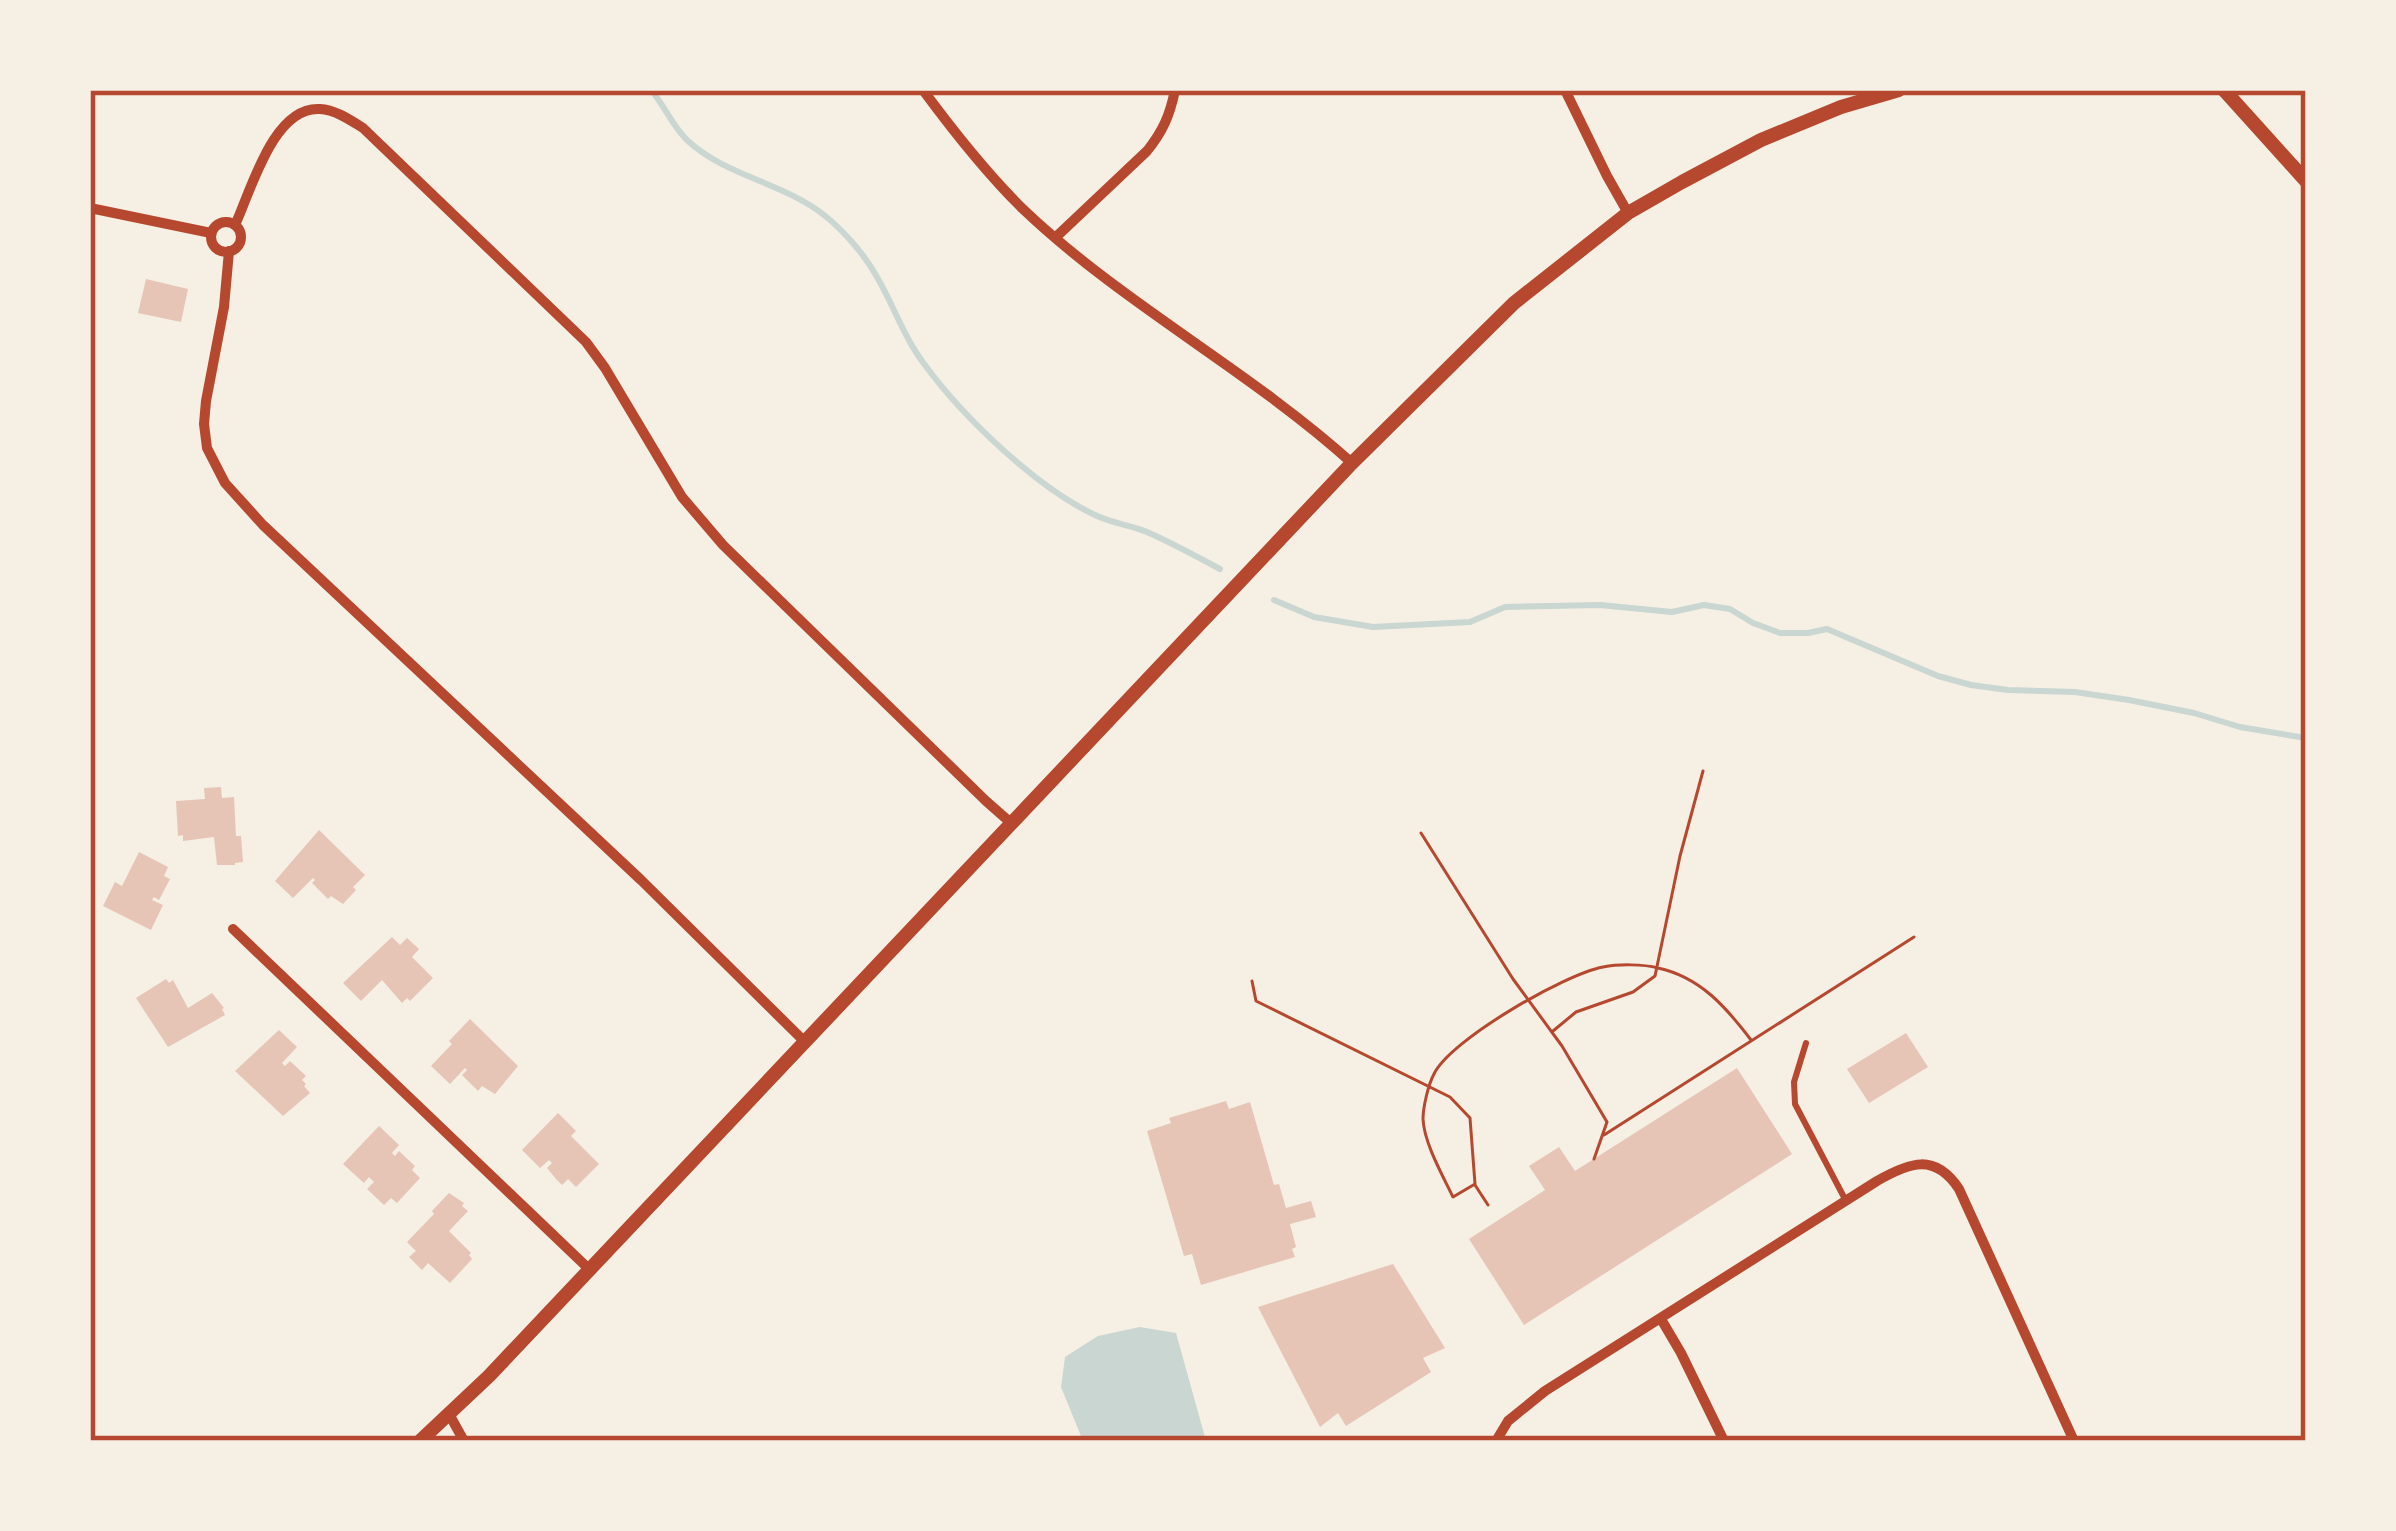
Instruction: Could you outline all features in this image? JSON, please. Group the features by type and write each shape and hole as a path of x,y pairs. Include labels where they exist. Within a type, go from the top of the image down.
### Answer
{"street":[{"path":"923,90 989,174 1026,212 1097,272 1310,426 1352,463"},
{"path":"1056,237 1160,135 1175,90"},
{"path":"1565,90 1628,213"},
{"path":"420,1441 489,1376 1352,463 1514,303 1628,213 1761,140 1895,90"},
{"path":"2224,90 2306,181"},
{"path":"211,233 215,247 229,251 237,247 241,238 235,225 272,142 295,116 323,109 363,128 586,342 682,497 723,545 1011,823"},
{"path":"90,208 211,233"},
{"path":"211,233 221,223 235,225"},
{"path":"229,251 204,424 207,448 225,483 263,525 805,1042"},
{"path":"233,929 589,1269"},
{"path":"1496,1441 1524,1406 1846,1201 1904,1167 1929,1164 1952,1178 1966,1203 2074,1441"},
{"path":"1661,1319 1724,1441"},
{"path":"448,1414 464,1441"}],"lane":[{"path":"1806,1043 1793,1082 1795,1104 1846,1201"}],"path":[{"path":"1552,1032 1576,1012 1633,992 1655,976 1702,771"},
{"path":"1420,832 1607,1122 1594,1159"},
{"path":"1602,1136 1914,937"},
{"path":"1474,1184 1453,1197 1435,1157 1423,1120 1433,1075 1471,1038 1528,1000 1604,967 1657,967 1696,982 1729,1011 1750,1040"},
{"path":"1252,981 1256,1001 1450,1097 1471,1118 1474,1184 1488,1205"}],"shaded area":[{"path":"1140,1327 1176,1333 1206,1441 1083,1441 1061,1387 1065,1357 1098,1336"}],"building":[{"path":"146,279 188,289 181,322 138,313"},
{"path":"221,787 222,798 234,797 236,836 241,836 243,862 235,865 217,865 214,837 183,841 183,835 178,836 176,801 205,799 204,788"},
{"path":"319,830 365,875 343,904 331,896 328,899 312,883 313,878 293,898 275,881"},
{"path":"139,852 168,867 164,876 170,879 159,900 152,900 163,905 151,930 103,906 115,882 122,886"},
{"path":"392,937 400,945 407,938 419,949 412,957 433,978 410,1001 407,998 402,1003 382,980 361,1001 343,983"},
{"path":"166,979 173,980 188,1008 212,993 225,1015 168,1047 136,998"},
{"path":"470,1019 518,1066 495,1094 482,1086 478,1091 462,1075 465,1068 450,1084 431,1066"},
{"path":"279,1030 297,1047 282,1063 285,1066 290,1061 306,1076 302,1080 310,1093 283,1116 235,1071"},
{"path":"1906,1033 1928,1067 1869,1103 1847,1069"},
{"path":"1737,1068 1792,1154 1524,1325 1469,1239 1545,1190 1529,1166 1559,1147 1575,1171"},
{"path":"1226,1101 1229,1109 1250,1102 1274,1185 1279,1184 1286,1208 1311,1201 1316,1217 1290,1224 1295,1257 1201,1285 1192,1254 1184,1256 1147,1131 1171,1123 1169,1118"},
{"path":"558,1113 576,1131 571,1136 599,1164 576,1187 568,1179 562,1185 556,1179 547,1168 552,1163 549,1160 540,1168 522,1150"},
{"path":"379,1126 399,1145 392,1153 395,1156 399,1151 420,1178 397,1203 391,1198 384,1205 367,1189 374,1182 369,1177 364,1183 343,1164"},
{"path":"449,1193 468,1211 449,1231 472,1259 450,1283 428,1263 422,1270 409,1257 416,1251 407,1242"},
{"path":"1393,1264 1445,1348 1423,1358 1431,1372 1346,1426 1338,1413 1320,1427 1258,1307"}],"waterway":[{"path":"651,90 682,135 703,153 808,204 839,228 872,269 925,365 959,407 1026,469 1095,515 1147,532 1220,569"},
{"path":"1274,600 1314,617 1373,627 1470,622 1505,607 1600,605 1672,612 1704,605 1730,609 1780,633 1827,629 1971,685 2129,700 2306,738"}]}
